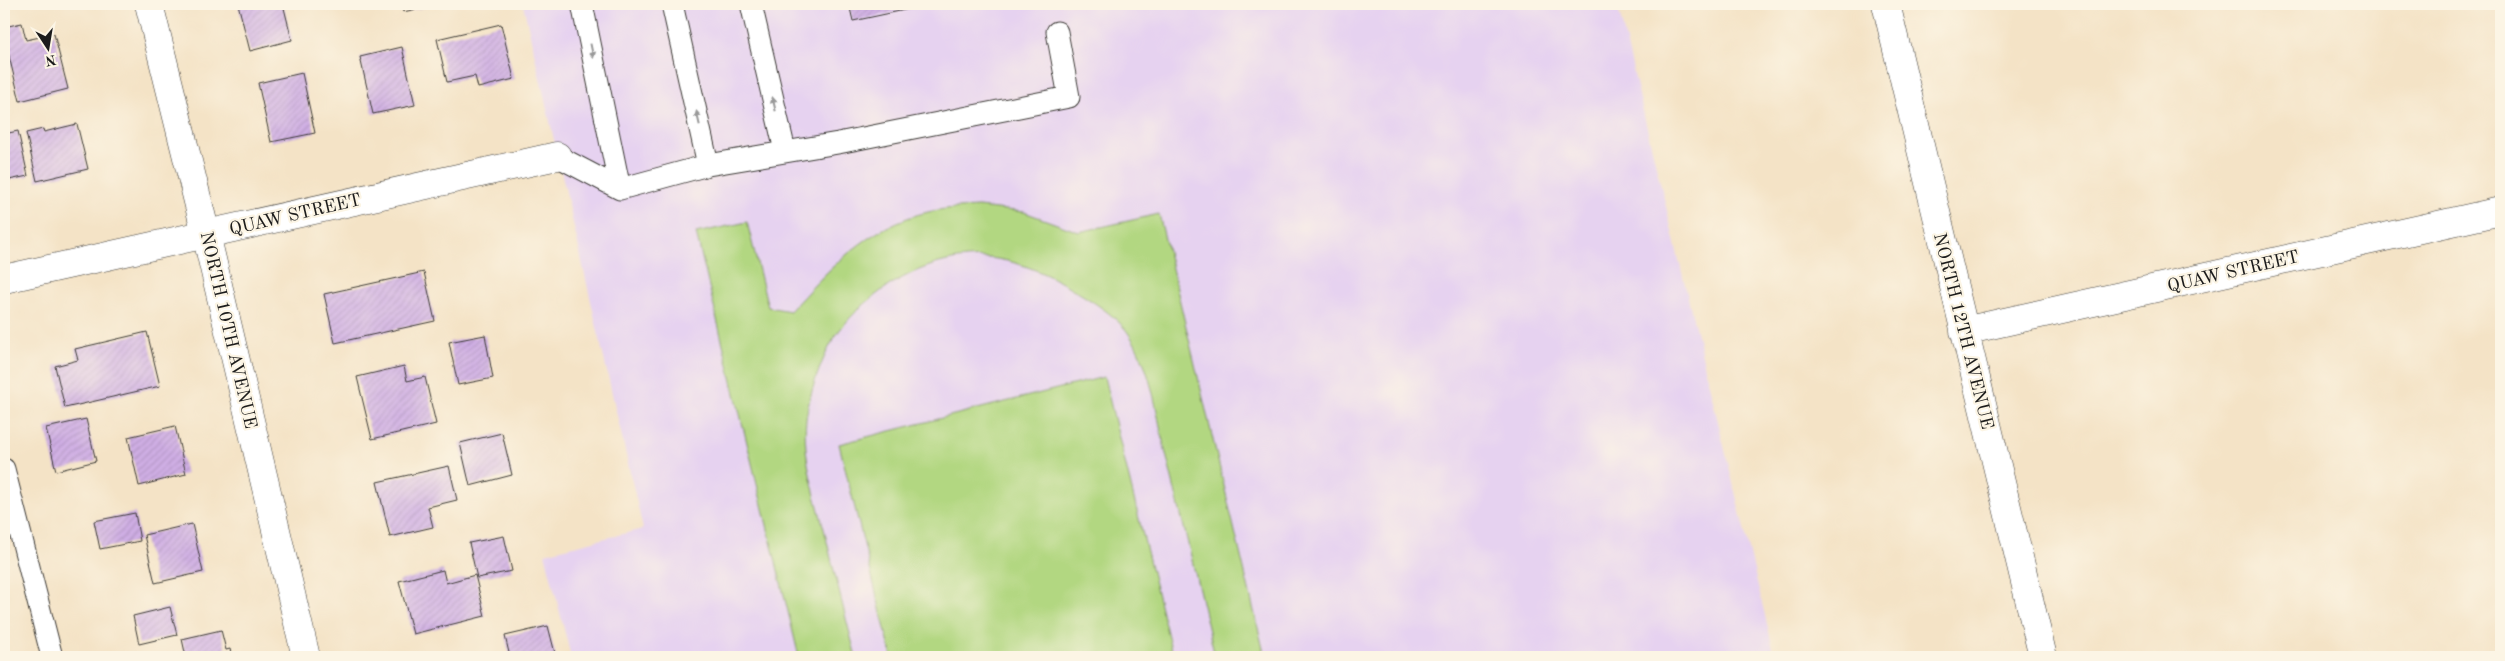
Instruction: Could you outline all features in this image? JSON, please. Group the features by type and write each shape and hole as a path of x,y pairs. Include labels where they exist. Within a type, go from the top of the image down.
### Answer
{"street":[{"name":"NORTH 10TH AVENUE","path":"149,4 206,234 306,657"},
{"name":"NORTH 12TH AVENUE","path":"1886,4 2043,657"},
{"name":"QUAW STREET","path":"4,279 557,156"},
{"name":"QUAW STREET","path":"1964,331 2501,211"}],"lane":[{"path":"582,4 620,189"},
{"path":"672,4 708,165"},
{"path":"751,4 785,151"},
{"path":"557,156 620,189 708,165 1069,97 1057,32"},
{"path":"4,469 52,657"}],"shaded area":[{"path":"523,4 1617,4 1775,657 571,657 545,553 643,529"}],"green space":[{"path":"978,207 1024,212 1079,232 1159,214 1265,657 1215,657 1152,388 1141,357 1126,330 1097,305 1047,275 1013,262 989,258 969,258 948,261 928,267 890,285 873,297 843,326 824,358 814,383 808,409 805,434 806,447 813,489 856,657 799,657 696,233 747,222 768,307 790,311 835,265 869,238 887,227 907,218 928,212"},
{"path":"1104,377 1173,657 892,657 839,444"}],"building":[{"path":"238,4 283,4 292,40 250,51"},
{"path":"401,4 435,4 435,5 403,12"},
{"path":"849,4 928,4 928,5 853,21"},
{"path":"22,23 26,40 54,34 68,89 20,101 7,48 4,49 4,27"},
{"path":"501,24 514,79 478,88 475,76 447,82 437,39"},
{"path":"402,47 415,105 373,114 360,57"},
{"path":"302,73 315,133 271,142 258,83"},
{"path":"77,124 88,169 37,181 26,133 43,129 44,132"},
{"path":"18,131 28,176 4,181 4,134"},
{"path":"424,272 435,321 335,343 324,294"},
{"path":"147,332 160,386 65,408 55,366 78,360 75,349"},
{"path":"485,335 493,378 458,385 449,342"},
{"path":"404,366 407,381 425,377 436,424 372,439 357,377"},
{"path":"86,419 96,461 56,471 46,428"},
{"path":"175,426 186,474 139,486 128,437"},
{"path":"502,433 512,475 470,486 460,443"},
{"path":"449,466 457,500 428,507 433,527 390,537 377,482"},
{"path":"135,513 140,541 100,549 94,521"},
{"path":"192,524 203,572 155,583 144,535"},
{"path":"504,536 512,571 477,578 469,543"},
{"path":"443,570 446,583 475,575 485,616 413,634 399,581"},
{"path":"170,607 177,635 139,644 133,616"},
{"path":"548,626 556,657 510,657 505,636"},
{"path":"221,630 226,650 230,649 232,657 186,657 182,639"}]}
